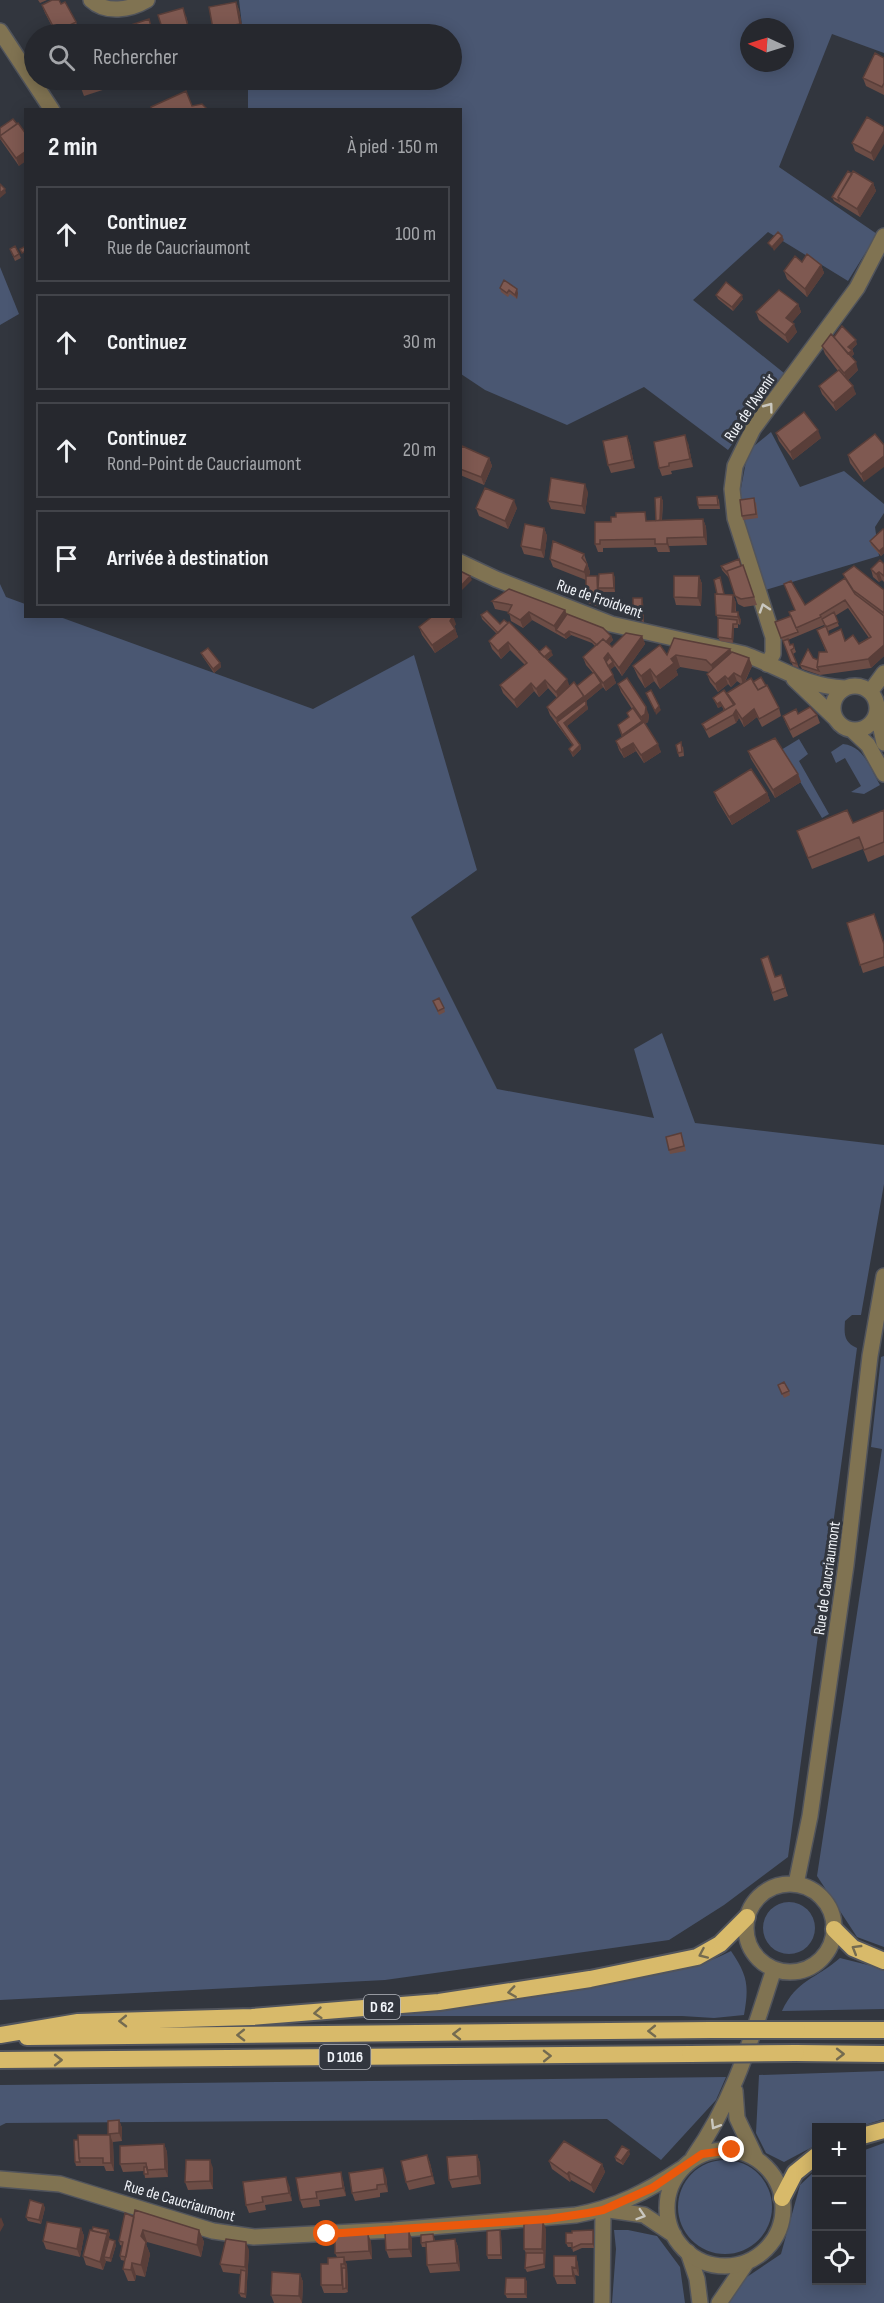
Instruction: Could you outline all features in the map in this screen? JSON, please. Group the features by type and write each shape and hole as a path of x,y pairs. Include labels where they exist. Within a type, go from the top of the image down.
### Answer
{"highway":[{"name":"D 62","path":"0,2036 53,2024 312,2013 439,2002 541,1988 697,1957 725,1941 747,1917"},
{"path":"834,1929 853,1948 884,1961"},
{"name":"D 1016","path":"0,2036 884,2030"},
{"name":"D 1016","path":"0,2060 884,2054"},
{"path":"866,2135 884,2130"},
{"path":"782,2198 795,2173 812,2159"}],"street":[{"path":"91,0 100,7 114,10 147,0"},
{"path":"0,31 24,67"},
{"path":"39,90 51,108"},
{"name":"Rue de l'Avenir","path":"767,664 773,654 773,637 735,518 732,489 735,466 753,429 857,288 884,236"},
{"name":"Rue de Froidvent","path":"462,563 496,579 611,624 737,653 767,664"},
{"path":"767,664 792,677 823,686 845,688 860,686 870,692 877,708 884,743"},
{"path":"870,692 884,673"},
{"path":"792,677 843,726 852,730 868,745 884,774"},
{"path":"835,718 833,703 845,688"},
{"path":"852,730 864,728 871,723 877,708"},
{"name":"Rue de Caucriaumont","path":"796,1884 810,1816 850,1540 869,1365 884,1276"},
{"path":"784,1884 796,1884 808,1888 824,1899 832,1916 834,1929 829,1948 812,1966 793,1972 774,1969 763,1963 751,1948 746,1936 747,1917 756,1899 766,1890 784,1884"},
{"path":"674,2235 668,2219 667,2201 672,2184 719,2118 735,2086 774,1969"},
{"path":"719,2303 747,2262 762,2252 774,2239 783,2216 782,2198 773,2175 756,2158 737,2118 735,2086"},
{"path":"603,2210 652,2188 686,2165 720,2150 738,2151 756,2158"},
{"name":"Rue de Caucriaumont","path":"0,2179 60,2184 213,2231 254,2237 548,2219 603,2210"},
{"path":"603,2210 644,2215 674,2235 688,2252 697,2279 700,2303"},
{"path":"602,2303 603,2210"},
{"path":"688,2252 716,2265 747,2262"}],"shaded area":[{"path":"239,0 884,0 884,53 832,34 779,167 877,234 848,281 768,232 693,300 784,373 728,450 644,387 567,425 485,390 462,375 462,108 248,108 248,90 462,90 462,24 242,24"},
{"path":"0,267 19,314 0,325"},
{"path":"771,432 800,487 844,471 884,504 884,513 875,527 879,556 762,591 738,504 748,451"},
{"path":"0,584 6,597 24,604 24,618 63,618 313,709 414,655 477,870 411,917 497,1089 654,1118 634,1049 662,1033 695,1123 884,1145 884,1184 861,1315 852,1315 845,1321 846,1338 857,1348 788,1857 724,1905 669,1940 385,1980 0,2000"},
{"path":"799,739 808,754 799,761 829,814 822,818 781,750"},
{"path":"843,744 861,753 880,785 864,794 851,792 861,786 845,758 836,763 831,752"},
{"path":"884,1356 884,1947 857,1937 817,1876 882,1449 871,1447 881,1357"},
{"path":"789,1902 799,1904 807,1910 813,1918 815,1928 813,1938 807,1946 799,1952 789,1954 779,1952 771,1946 765,1938 763,1928 765,1918 771,1910 779,1904"},
{"path":"731,1951 741,1967 746,1982 744,2015 714,2018 682,2016 371,2016 647,1976 699,1964"},
{"path":"840,1958 884,1969 884,2009 782,2011 800,1986"},
{"path":"884,2071 884,2119 866,2125 812,2123 812,2147 784,2162 766,2153 756,2133 759,2075"},
{"path":"726,2077 716,2100 661,2160 607,2119 6,2123 0,2126 0,2085"},
{"path":"884,2143 884,2303 728,2303 735,2285 781,2254 800,2185 812,2174 812,2285 866,2285 866,2150"},
{"path":"725,2160 743,2164 758,2174 768,2189 772,2207 768,2225 758,2240 743,2250 725,2254 707,2250 692,2240 682,2225 678,2207 682,2189 692,2174 707,2164"},
{"path":"614,2230 628,2230 657,2236 680,2267 685,2303 612,2303 616,2249"}],"building":[{"path":"52,0 59,0 61,4 65,2 76,22 52,24 42,5"},
{"path":"236,2 240,24 212,24 209,7"},
{"path":"183,8 187,24 161,24 158,15"},
{"path":"149,19 150,24 134,24"},
{"path":"875,53 884,58 882,87 863,78"},
{"path":"186,91 192,106 202,104 206,108 151,108"},
{"path":"867,117 884,127 871,153 852,143"},
{"path":"13,119 17,124 0,136 0,128"},
{"path":"18,123 24,131 24,152 16,158 0,136"},
{"path":"848,171 852,174 838,197 839,201 832,197"},
{"path":"853,171 873,183 857,209 838,197"},
{"path":"778,232 782,236 772,247 768,243"},
{"path":"15,246 19,254 14,257 10,249"},
{"path":"807,254 821,265 805,289 784,271 795,256 802,262"},
{"path":"504,280 517,289 515,295 509,290 507,293 500,288"},
{"path":"726,282 742,295 732,307 716,295"},
{"path":"779,290 798,304 786,318 794,324 785,335 756,312"},
{"path":"842,326 856,340 848,347 852,350 848,354 834,337"},
{"path":"831,334 856,362 844,373 822,346"},
{"path":"839,370 853,386 833,403 819,386"},
{"path":"804,412 818,430 790,452 776,433"},
{"path":"875,434 884,445 884,456 861,474 848,455"},
{"path":"685,435 690,459 669,463 669,466 659,468 654,442"},
{"path":"627,436 632,460 608,465 603,441"},
{"path":"462,446 489,458 481,477 462,470"},
{"path":"551,478 585,484 582,506 548,501"},
{"path":"485,488 514,500 505,521 476,508"},
{"path":"717,496 718,505 698,505 697,497"},
{"path":"661,497 660,520 656,521 655,498"},
{"path":"754,498 756,514 742,516 740,500"},
{"path":"645,512 646,521 703,519 704,537 667,538 667,544 655,544 655,539 600,540 600,544 595,544 595,522 611,522 611,517 616,517 616,513"},
{"path":"525,524 544,528 541,550 521,546"},
{"path":"883,529 884,547 879,551 870,541"},
{"path":"553,541 584,554 582,558 587,564 584,572 550,559"},
{"path":"739,559 741,566 727,571 728,574 721,566"},
{"path":"880,560 884,564 884,576 879,572 876,574 871,569"},
{"path":"743,565 754,597 741,599 735,596 727,571"},
{"path":"854,566 884,590 884,613 853,590 843,574"},
{"path":"462,572 470,576 462,585"},
{"path":"613,573 614,588 598,588 599,574"},
{"path":"586,576 597,576 598,603 586,599"},
{"path":"674,576 699,576 698,598 674,597"},
{"path":"720,577 724,594 717,594 714,580"},
{"path":"845,578 855,594 884,616 884,645 868,659 817,667 819,652 827,652 817,630 826,626 829,635 841,629 845,641 853,635 859,644 871,637 845,600 820,615 821,617 796,628 789,612 795,610 784,584 791,581 805,605"},
{"path":"509,589 565,610 554,626 529,612 520,620 508,613 512,605 492,601"},
{"path":"715,594 733,595 732,612 738,612 738,617 716,615"},
{"path":"633,598 642,598 642,618 633,615"},
{"path":"487,611 500,624 504,620 508,623 498,633 481,615"},
{"path":"834,612 838,622 826,627 822,619"},
{"path":"567,614 603,628 611,636 606,642 603,639 597,645 590,639 569,631 564,635 556,630"},
{"path":"791,616 798,632 781,638 775,622"},
{"path":"430,618 452,618 450,621 455,629 432,645 419,627"},
{"path":"718,618 737,620 737,624 733,624 732,639 718,637"},
{"path":"509,622 567,679 556,692 545,680 536,689 531,683 514,700 500,685 527,663 508,642 498,651 489,641"},
{"path":"626,633 642,636 619,668 608,653 604,658 613,675 603,683 583,657 603,639 612,647"},
{"path":"674,638 730,649 711,665 706,660 676,655 671,659 674,663 656,677 650,669 641,676 633,666 660,645 667,655"},
{"path":"788,639 790,645 793,644 794,648 791,650 797,664 791,662 783,641"},
{"path":"546,646 551,651 544,657 539,652"},
{"path":"208,648 220,663 213,669 201,653"},
{"path":"808,649 813,658 818,660 819,671 800,665"},
{"path":"732,652 749,658 741,677 734,673 728,679 725,676 715,684 707,674"},
{"path":"610,657 613,662 608,666 606,662"},
{"path":"594,672 601,683 584,697 577,686"},
{"path":"761,677 766,686 758,690 753,682"},
{"path":"627,678 646,707 645,714 641,717 618,684"},
{"path":"751,678 758,690 767,685 779,708 759,719 754,709 742,719 736,710 733,715 706,730 702,724 735,704 727,693"},
{"path":"574,682 584,696 556,718 547,707"},
{"path":"651,690 659,706 655,711 646,693"},
{"path":"724,690 734,705 725,710 720,702 717,704 713,698"},
{"path":"586,700 586,705 564,723 580,745 572,753 569,749 573,745 557,722"},
{"path":"810,707 817,715 790,730 783,716 796,709 798,714"},
{"path":"633,708 642,721 622,735 618,725 629,717 627,713"},
{"path":"644,722 658,744 641,755 633,743 621,750 616,741"},
{"path":"775,738 798,774 773,790 748,751"},
{"path":"681,742 682,752 678,753 676,745"},
{"path":"751,769 767,793 729,817 714,792"},
{"path":"847,810 853,823 884,810 884,842 864,850 859,837 808,858 797,831"},
{"path":"874,914 884,944 884,957 860,965 847,923"},
{"path":"768,956 775,977 781,975 785,988 772,993 761,959"},
{"path":"439,998 444,1008 438,1011 433,1001"},
{"path":"681,1133 684,1146 669,1150 666,1137"},
{"path":"784,1382 789,1391 782,1394 778,1385"},
{"path":"119,2120 119,2133 108,2134 108,2121"},
{"path":"78,2135 110,2135 111,2163 103,2163 103,2158 79,2158"},
{"path":"74,2140 78,2140 80,2162 75,2162"},
{"path":"564,2141 602,2164 591,2185 569,2172 567,2174 549,2161"},
{"path":"164,2144 165,2169 147,2170 146,2163 120,2164 120,2146"},
{"path":"622,2146 629,2150 621,2161 615,2157"},
{"path":"427,2155 432,2176 406,2182 401,2161"},
{"path":"477,2155 478,2176 449,2180 447,2157"},
{"path":"186,2160 210,2160 210,2181 185,2182"},
{"path":"144,2167 147,2167 148,2174 144,2174"},
{"path":"383,2168 385,2184 377,2185 377,2189 352,2193 349,2173"},
{"path":"341,2172 343,2188 316,2192 317,2198 300,2200 296,2178"},
{"path":"286,2177 289,2193 262,2197 263,2202 246,2205 243,2182"},
{"path":"30,2200 43,2204 39,2220 26,2217"},
{"path":"135,2210 199,2230 197,2245 143,2230 141,2236 146,2242 141,2265 132,2263 131,2270 123,2269"},
{"path":"125,2213 134,2217 126,2257 120,2256 123,2242 119,2241"},
{"path":"543,2221 542,2249 524,2249 524,2224"},
{"path":"47,2222 81,2228 77,2249 43,2241"},
{"path":"93,2227 108,2230 107,2234 92,2231"},
{"path":"90,2230 107,2234 100,2262 83,2256"},
{"path":"500,2230 501,2255 487,2255 487,2231"},
{"path":"593,2230 593,2244 581,2244 572,2248 572,2243 566,2243 566,2233"},
{"path":"409,2231 409,2249 386,2250 385,2233"},
{"path":"368,2234 369,2251 335,2253 335,2235"},
{"path":"433,2234 434,2241 421,2243 421,2235"},
{"path":"109,2239 115,2241 110,2258 104,2257"},
{"path":"226,2239 246,2242 245,2267 220,2264"},
{"path":"455,2239 457,2263 427,2265 426,2242"},
{"path":"526,2253 544,2253 544,2264 525,2268"},
{"path":"554,2256 576,2256 576,2268 572,2267 573,2276 554,2276"},
{"path":"344,2257 344,2264 341,2264 342,2285 321,2285 321,2264 328,2264 328,2258"},
{"path":"342,2268 346,2268 346,2288 343,2289"},
{"path":"241,2270 246,2271 245,2294 239,2293"},
{"path":"272,2272 300,2274 299,2296 271,2295"},
{"path":"506,2278 525,2278 525,2294 505,2294"}],"route":[{"path":"327,2234 548,2219 603,2210 652,2188 702,2154 714,2150 732,2150"}]}
